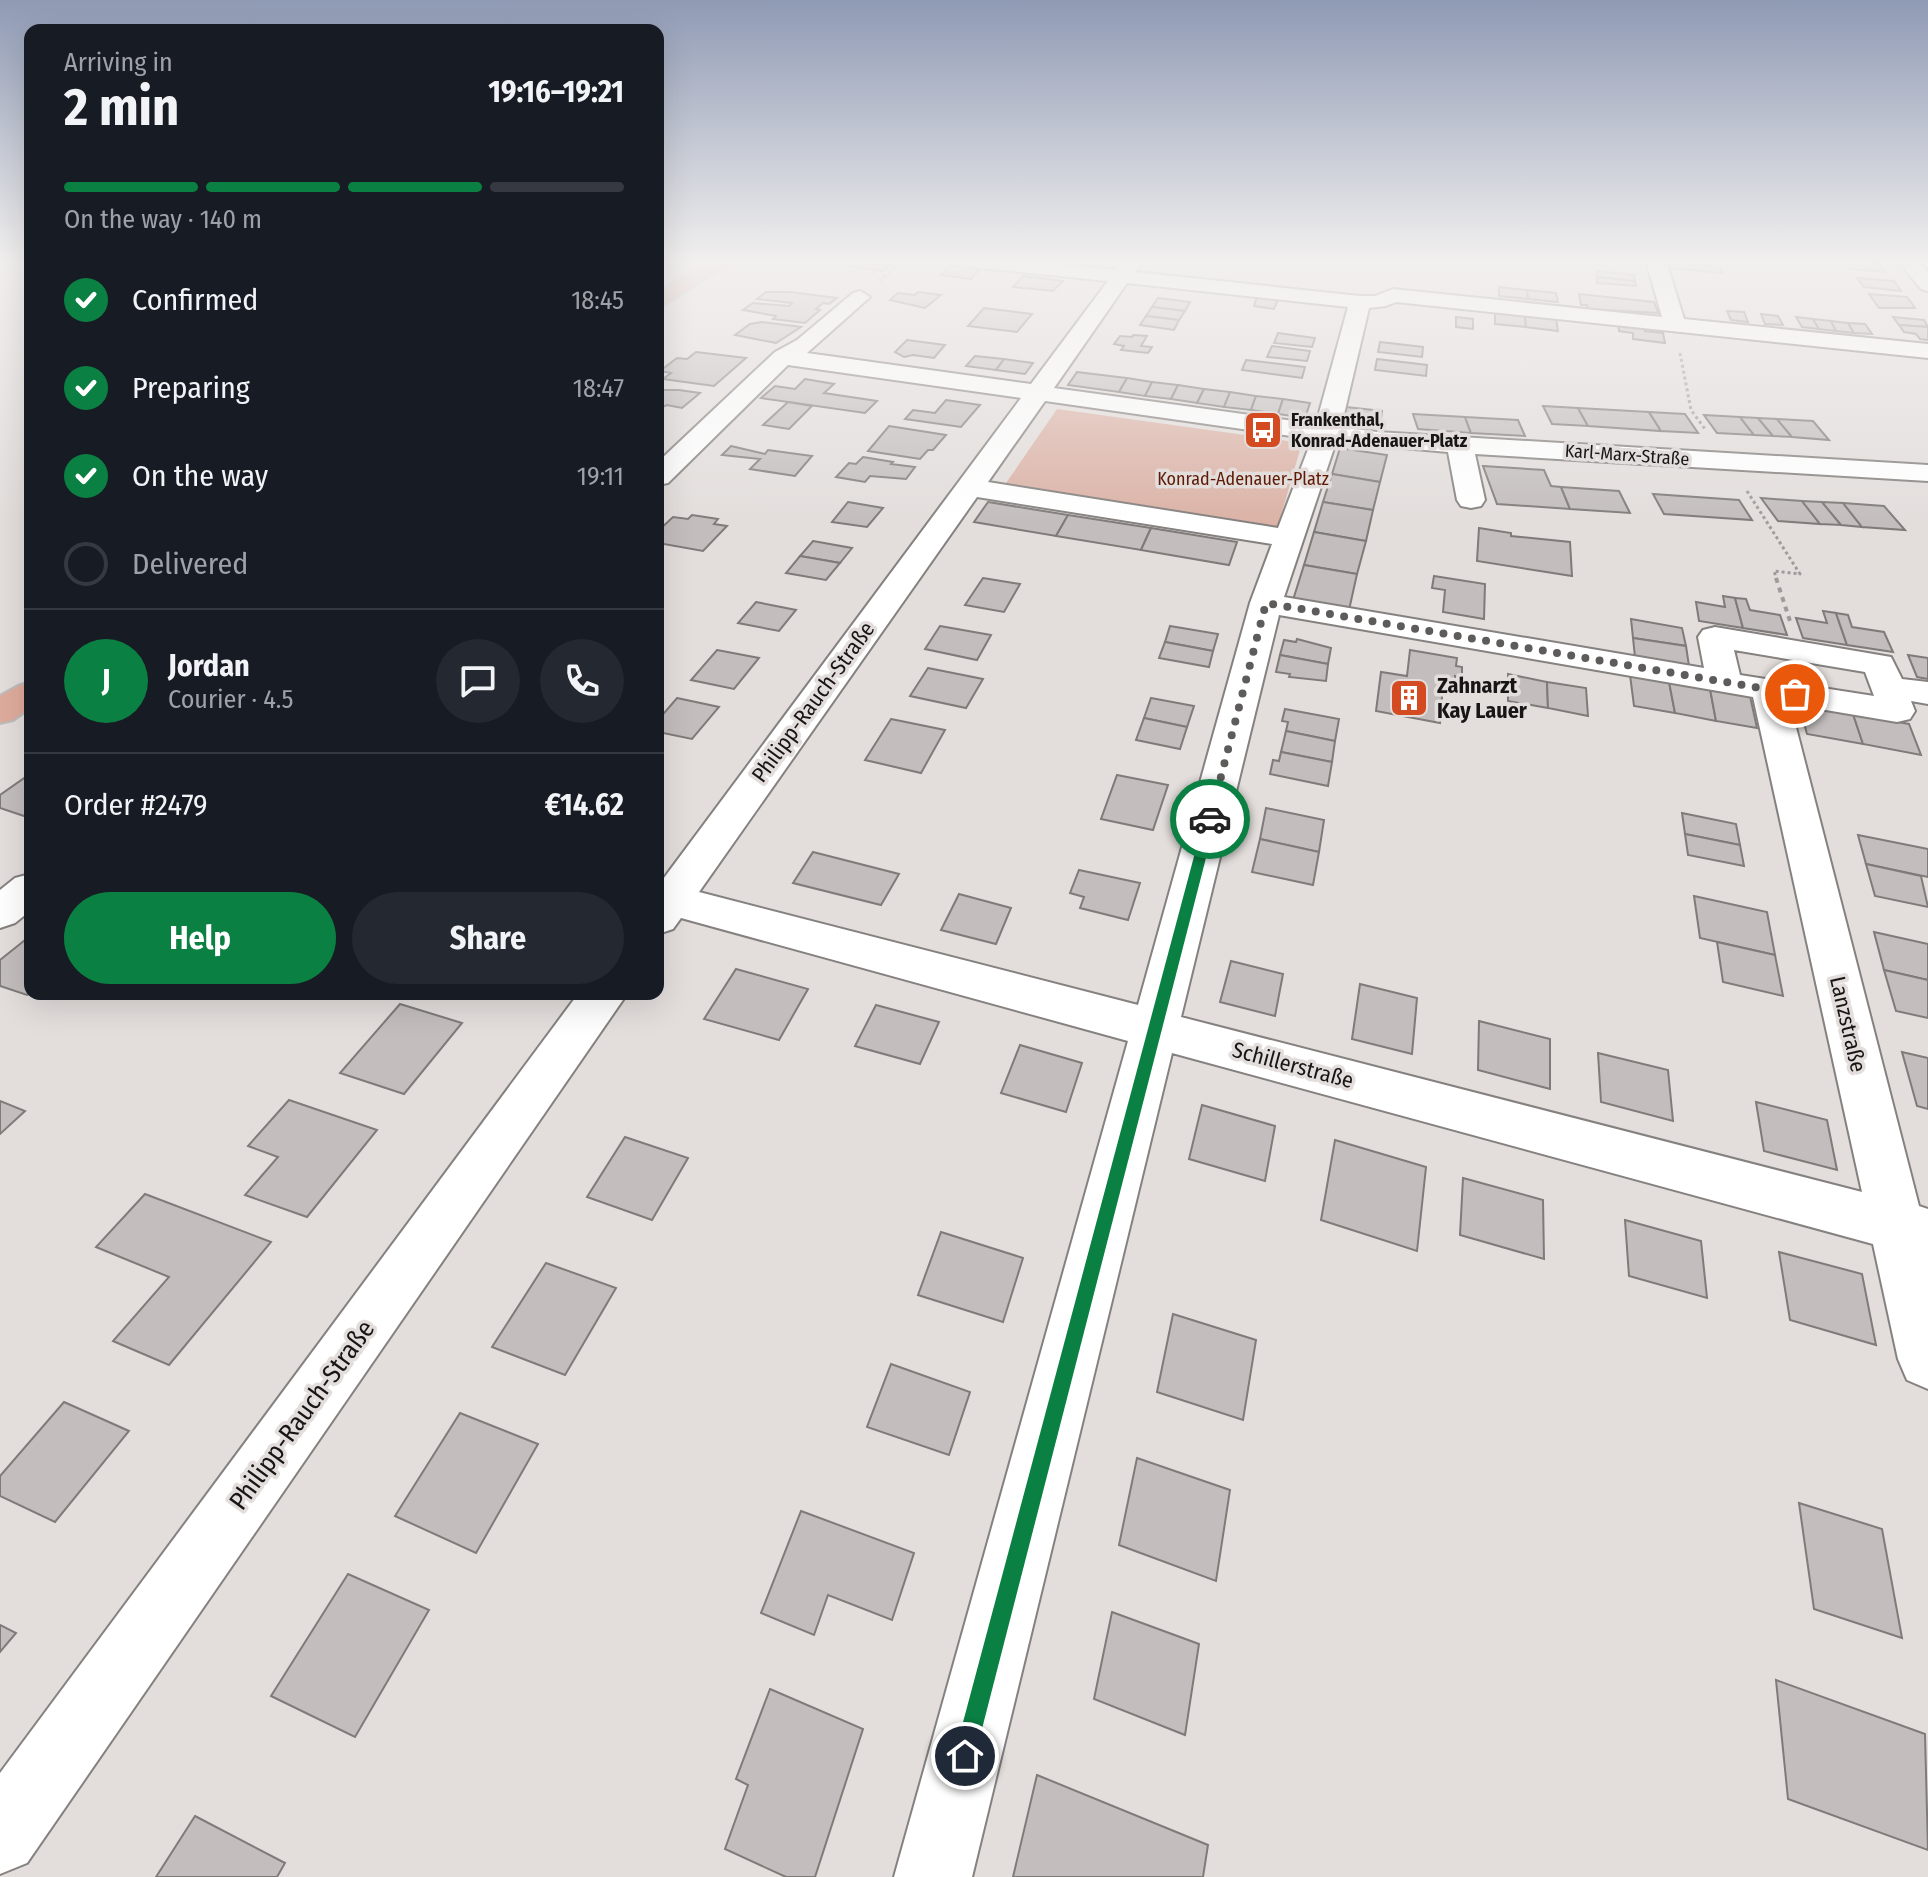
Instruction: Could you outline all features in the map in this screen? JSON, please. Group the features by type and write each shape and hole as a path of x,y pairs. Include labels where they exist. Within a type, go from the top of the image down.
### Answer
{"main road":[{"path":"0,712 24,697"}],"street":[{"path":"664,471 783,357 798,349"},
{"name":"Philipp-Rauch-Straße","path":"664,902 1068,349"},
{"path":"933,1877 1266,603 1327,432 1348,349"},
{"path":"1905,349 1928,351"},
{"path":"783,357 1327,432"},
{"name":"Karl-Marx-Straße","path":"1327,432 1377,440 1928,473"},
{"path":"1460,444 1471,500"},
{"path":"967,487 1288,538"},
{"path":"1266,603 1724,682 1897,711 1879,664 1715,637 1724,682"},
{"path":"1888,687 1928,693"},
{"name":"Lanzstraße","path":"1769,689 1912,1229 1928,1359"},
{"path":"0,912 24,894"},
{"name":"Schillerstraße","path":"664,905 1156,1028 1912,1229"},
{"name":"Philipp-Rauch-Straße","path":"0,1836 600,1000"}],"path":[{"path":"1679,349 1691,410 1728,461 1800,574 1774,571 1800,651"}],"green space":[{"name":"Konrad-Adenauer-Platz","path":"1057,409 1302,443 1277,529 1004,486"}],"building":[{"path":"898,349 942,349 934,358 904,357 895,352"},
{"path":"1122,349 1151,349 1148,353"},
{"path":"1271,349 1310,351 1307,361 1267,357"},
{"path":"1379,349 1423,349 1422,357 1378,352"},
{"path":"696,352 746,358 714,386 664,379 671,373 664,372 664,368 677,358 687,359"},
{"path":"975,356 1004,359 996,370 966,366"},
{"path":"1004,359 1033,363 1025,374 996,370"},
{"path":"1377,359 1427,365 1426,376 1375,370"},
{"path":"1246,360 1305,367 1302,378 1242,370"},
{"path":"1077,372 1127,378 1119,392 1068,385"},
{"path":"1127,378 1152,382 1145,396 1119,392"},
{"path":"805,379 834,384 824,393 877,401 865,413 761,398 775,386 795,389"},
{"path":"1152,382 1178,385 1171,399 1145,396"},
{"path":"1178,385 1204,389 1197,403 1171,399"},
{"path":"1204,389 1230,392 1224,407 1197,403"},
{"path":"664,390 700,393 682,408 664,406"},
{"path":"1230,392 1256,396 1251,410 1224,407"},
{"path":"1256,396 1283,399 1278,414 1251,410"},
{"path":"1283,399 1310,403 1305,418 1278,414"},
{"path":"946,400 980,405 961,427 905,419 913,410 935,413"},
{"path":"788,402 812,406 789,429 763,425"},
{"path":"1543,406 1578,408 1588,426 1552,424"},
{"path":"1346,407 1382,411 1380,427 1344,423"},
{"path":"1578,408 1649,412 1661,431 1588,426"},
{"path":"1649,412 1685,414 1698,433 1661,431"},
{"path":"1413,414 1465,417 1471,433 1418,429"},
{"path":"1704,415 1740,417 1754,435 1717,433"},
{"path":"1465,417 1518,420 1525,436 1471,433"},
{"path":"1740,417 1758,418 1773,436 1754,435"},
{"path":"1758,418 1777,419 1792,437 1773,436"},
{"path":"1777,419 1813,421 1829,440 1792,437"},
{"path":"889,426 946,435 920,459 868,451"},
{"path":"731,446 765,454 768,450 812,456 795,476 750,469 760,459 722,455"},
{"path":"1340,448 1387,455 1380,482 1332,474"},
{"path":"863,457 915,467 906,479 870,476 865,482 836,477 849,463 856,464"},
{"path":"1483,466 1544,470 1551,486 1561,487 1570,509 1497,504"},
{"path":"1332,474 1380,482 1373,510 1323,502"},
{"path":"1561,487 1619,491 1630,513 1570,509"},
{"path":"1653,494 1739,500 1752,520 1664,514"},
{"path":"1761,498 1802,501 1820,524 1778,521"},
{"path":"1802,501 1822,502 1841,525 1820,524"},
{"path":"848,502 883,508 867,527 832,522"},
{"path":"988,502 1068,515 1056,536 974,522"},
{"path":"1323,502 1373,510 1366,541 1314,532"},
{"path":"1822,502 1843,503 1862,527 1841,525"},
{"path":"1843,503 1884,506 1905,530 1862,527"},
{"path":"692,515 718,519 714,524 727,526 703,551 664,544 664,525 673,517 688,519"},
{"path":"1068,515 1151,528 1141,550 1056,536"},
{"path":"1151,528 1237,542 1229,565 1141,550"},
{"path":"1479,528 1511,533 1511,536 1570,542 1572,576 1477,561"},
{"path":"1314,532 1366,541 1357,574 1304,565"},
{"path":"813,541 852,548 840,563 800,556"},
{"path":"800,556 840,563 826,580 786,573"},
{"path":"1304,565 1357,574 1349,610 1293,600"},
{"path":"1434,576 1485,584 1484,619 1443,612 1445,590 1432,588"},
{"path":"983,578 1020,584 1004,612 965,605"},
{"path":"1723,596 1735,598 1743,628 1699,621 1696,602 1725,607"},
{"path":"1735,598 1746,599 1750,610 1780,615 1787,635 1743,628"},
{"path":"756,602 796,610 779,631 738,623"},
{"path":"1823,611 1836,613 1847,645 1803,638 1796,618 1827,623"},
{"path":"1836,613 1848,615 1852,627 1884,632 1893,652 1847,645"},
{"path":"1631,619 1682,628 1686,646 1633,638"},
{"path":"940,626 991,635 977,660 925,649"},
{"path":"1170,626 1218,634 1213,651 1165,642"},
{"path":"1633,638 1686,646 1689,666 1635,657"},
{"path":"1297,639 1331,648 1328,664 1280,655 1284,640 1296,642"},
{"path":"1165,642 1213,651 1209,667 1159,658"},
{"path":"717,650 759,658 734,689 691,680"},
{"name":"Zahnarzt Kay Lauer","path":"1410,650 1457,658 1456,666 1462,667 1462,677 1455,676 1455,685 1443,683 1440,723 1376,711 1381,672 1407,676"},
{"path":"1280,655 1328,664 1326,681 1289,677 1290,674 1276,672"},
{"path":"1908,655 1928,658 1928,679 1917,677"},
{"path":"928,668 983,679 966,708 910,696"},
{"path":"1508,674 1547,682 1548,708 1508,701"},
{"path":"1630,675 1669,682 1675,713 1634,706"},
{"path":"1547,682 1586,688 1588,716 1548,708"},
{"path":"1669,682 1710,689 1716,721 1675,713"},
{"path":"1710,689 1750,696 1757,728 1716,721"},
{"path":"677,698 719,707 692,739 664,733 664,713"},
{"path":"1151,698 1194,706 1187,727 1144,718"},
{"path":"1799,705 1853,714 1863,744 1807,734"},
{"path":"1285,709 1339,719 1335,741 1286,731 1288,722 1282,721"},
{"path":"1853,714 1909,724 1921,755 1863,744"},
{"path":"1144,718 1187,727 1180,749 1136,740"},
{"path":"891,719 945,730 921,773 865,760"},
{"path":"1286,731 1335,741 1332,762 1281,752"},
{"path":"1281,752 1332,762 1328,786 1270,774 1273,760 1279,761"},
{"path":"1117,775 1168,785 1153,830 1101,819"},
{"path":"24,778 24,816 0,808 0,795"},
{"path":"1266,808 1324,820 1319,852 1260,839"},
{"path":"1682,813 1736,824 1740,845 1685,834"},
{"path":"1685,834 1740,845 1744,866 1688,855"},
{"path":"1858,835 1928,849 1928,877 1866,864"},
{"path":"1260,839 1319,852 1313,885 1252,872"},
{"path":"813,852 899,874 881,905 793,883"},
{"path":"1866,864 1921,876 1928,907 1875,896"},
{"path":"1079,870 1140,883 1128,920 1080,908 1084,897 1070,893"},
{"path":"959,894 1011,908 996,944 941,930"},
{"path":"1694,896 1767,912 1775,955 1700,938"},
{"path":"1874,932 1928,944 1928,980 1884,970"},
{"path":"24,941 24,994 0,986 0,960"},
{"path":"1717,942 1775,955 1783,996 1723,982"},
{"path":"1231,961 1283,974 1275,1016 1220,1002"},
{"path":"736,969 808,989 779,1040 704,1019"},
{"path":"1884,970 1928,980 1928,1018 1896,1011"},
{"path":"1360,984 1417,998 1412,1054 1352,1039"},
{"path":"400,1004 462,1023 404,1094 340,1073"},
{"path":"876,1005 939,1022 920,1064 855,1046"},
{"path":"1479,1021 1550,1039 1550,1089 1478,1070"},
{"path":"1020,1045 1082,1063 1066,1112 1001,1093"},
{"path":"1902,1052 1928,1058 1928,1109 1917,1106"},
{"path":"1598,1053 1668,1070 1673,1121 1601,1102"},
{"path":"289,1100 377,1130 307,1217 245,1195 278,1157 248,1146"},
{"path":"0,1101 25,1111 0,1134"},
{"path":"1756,1102 1827,1120 1837,1170 1764,1151"},
{"path":"1202,1105 1275,1126 1265,1181 1189,1159"},
{"path":"625,1137 688,1158 652,1220 587,1197"},
{"path":"1335,1140 1426,1167 1417,1251 1321,1220"},
{"path":"1463,1178 1543,1200 1544,1259 1460,1235"},
{"path":"145,1194 271,1242 169,1365 113,1341 169,1277 96,1247"},
{"path":"1625,1220 1701,1241 1707,1298 1629,1276"},
{"path":"941,1232 1023,1258 1003,1322 918,1295"},
{"path":"1779,1252 1862,1274 1876,1345 1790,1320"},
{"path":"546,1263 616,1288 565,1375 492,1347"},
{"path":"1173,1314 1256,1340 1243,1420 1157,1392"},
{"path":"891,1364 970,1392 949,1455 867,1427"},
{"path":"64,1402 129,1431 55,1522 0,1496 0,1476"},
{"path":"460,1413 538,1444 476,1553 395,1516"},
{"path":"1137,1458 1230,1490 1216,1581 1119,1545"},
{"path":"1799,1503 1882,1529 1902,1638 1814,1609"},
{"path":"801,1511 914,1553 892,1620 828,1595 814,1635 761,1613"},
{"path":"348,1574 429,1610 355,1737 271,1696"},
{"path":"1112,1612 1199,1644 1185,1735 1094,1699"},
{"path":"0,1625 16,1633 0,1652"},
{"path":"1776,1680 1925,1734 1928,1850 1788,1799"},
{"path":"770,1689 863,1729 815,1877 786,1877 725,1849 748,1785 736,1779"},
{"path":"1037,1775 1208,1845 1203,1877 1013,1877"},
{"path":"195,1816 285,1863 277,1877 156,1877"}],"way so far":[{"path":"1210,819 1266,603 1795,694"}],"place":[{"name":"Frankenthal, Konrad-Adenauer-Platz","path":"1263,430"},
{"name":"Zahnarzt Kay Lauer","path":"1409,698"}],"route":[{"path":"965,1756 1210,819"}]}
